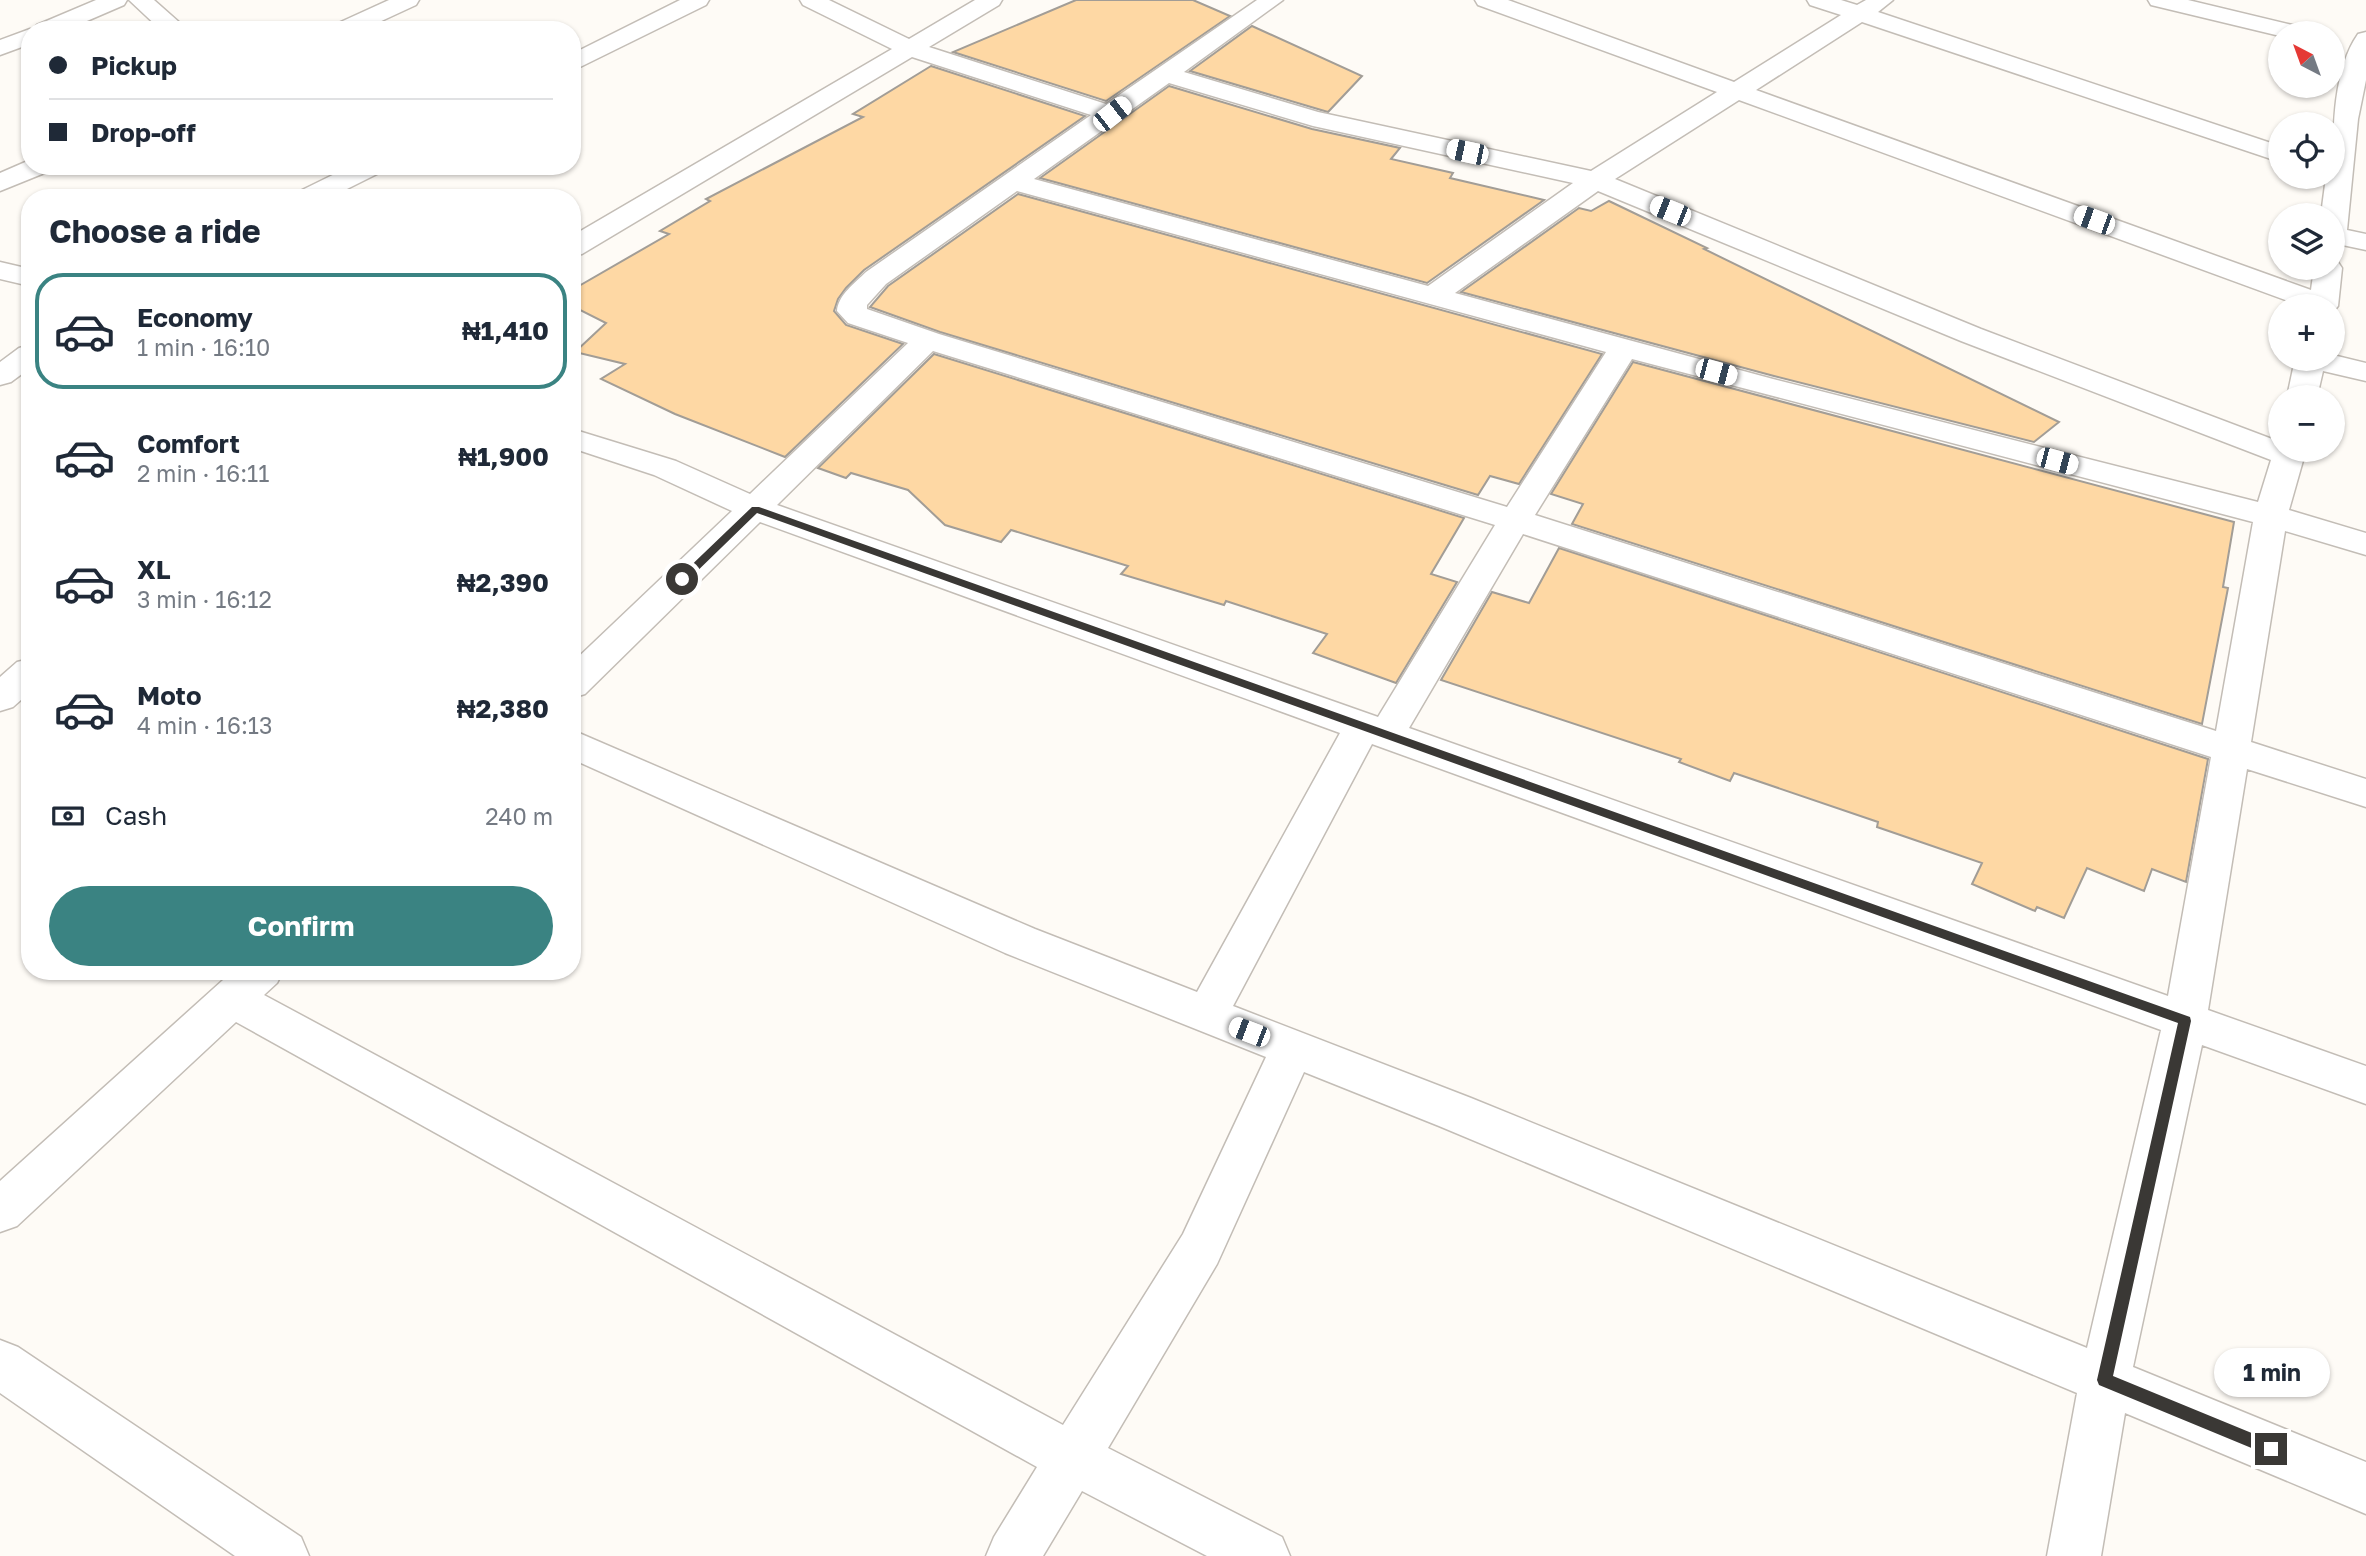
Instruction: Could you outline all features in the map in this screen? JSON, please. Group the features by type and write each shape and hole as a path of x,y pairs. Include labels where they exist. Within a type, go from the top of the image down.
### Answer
{"street":[{"path":"66,21 116,0"},
{"path":"140,0 165,21"},
{"path":"361,21 408,0"},
{"path":"581,59 698,0"},
{"path":"811,0 909,47 1112,114"},
{"path":"581,243 991,0"},
{"path":"1272,0 876,278 852,303 852,311 858,317 928,340 1515,520 2366,793"},
{"path":"1486,0 2293,294"},
{"path":"1818,0 2268,150"},
{"path":"1432,296 1595,180 1882,0"},
{"path":"2159,0 2268,26"},
{"path":"0,48 21,40"},
{"path":"2345,150 2355,121 2359,44"},
{"path":"1164,74 1313,118 1595,180 1971,334 2268,445"},
{"path":"0,183 21,174"},
{"path":"326,189 354,175"},
{"path":"1014,183 1624,348 2271,516 2366,544"},
{"path":"2345,236 2366,242"},
{"path":"0,270 21,276"},
{"path":"581,676 928,340"},
{"path":"1206,1016 1375,729 1515,520 1624,348"},
{"path":"0,376 21,361"},
{"path":"2345,367 2366,372"},
{"path":"581,441 665,468 755,509 2366,1085"},
{"path":"2074,1556 2105,1380 2185,1021 2271,516 2286,462"},
{"path":"0,698 21,679"},
{"path":"581,747 1020,941 1455,1112 2366,1488"},
{"path":"0,1212 247,985 1072,1458 1264,1556"},
{"path":"1013,1556 1200,1249 1292,1049"},
{"path":"0,1364 282,1556"}],"building":[{"path":"1076,0 1193,0 1230,16 1106,101 953,52"},
{"path":"1252,26 1362,76 1328,112 1190,71"},
{"path":"931,66 1085,116 864,270 846,288 834,311 846,325 903,344 785,457 675,414 601,379 625,364 581,353 581,346 606,323 581,310 581,285 669,234 660,231 710,201 706,199 863,117 853,114"},
{"path":"1169,86 1312,129 1400,148 1391,159 1453,173 1450,178 1544,200 1427,283 1040,178"},
{"path":"1018,194 1602,354 1519,484 1490,476 1478,495 940,332 870,307 888,286"},
{"path":"1609,201 2059,422 2034,442 1461,292 1579,208 1591,211"},
{"path":"934,354 1464,518 1431,574 1457,582 1396,683 1313,653 1327,634 1226,601 1224,605 1121,574 1128,566 1011,530 1001,542 945,525 908,490 851,473 846,478 818,468"},
{"path":"1633,362 2234,522 2223,587 2228,588 2202,724 1572,524 1583,504 1551,494"},
{"path":"1559,548 2208,759 2186,882 2152,869 2144,891 2087,868 2064,918 2037,907 2035,911 1972,884 1982,863 1877,827 1878,822 1734,773 1730,781 1679,762 1681,759 1441,680 1492,592 1529,603"}],"route":[{"path":"682,579 755,509 2185,1021 2105,1380 2271,1449"}]}
